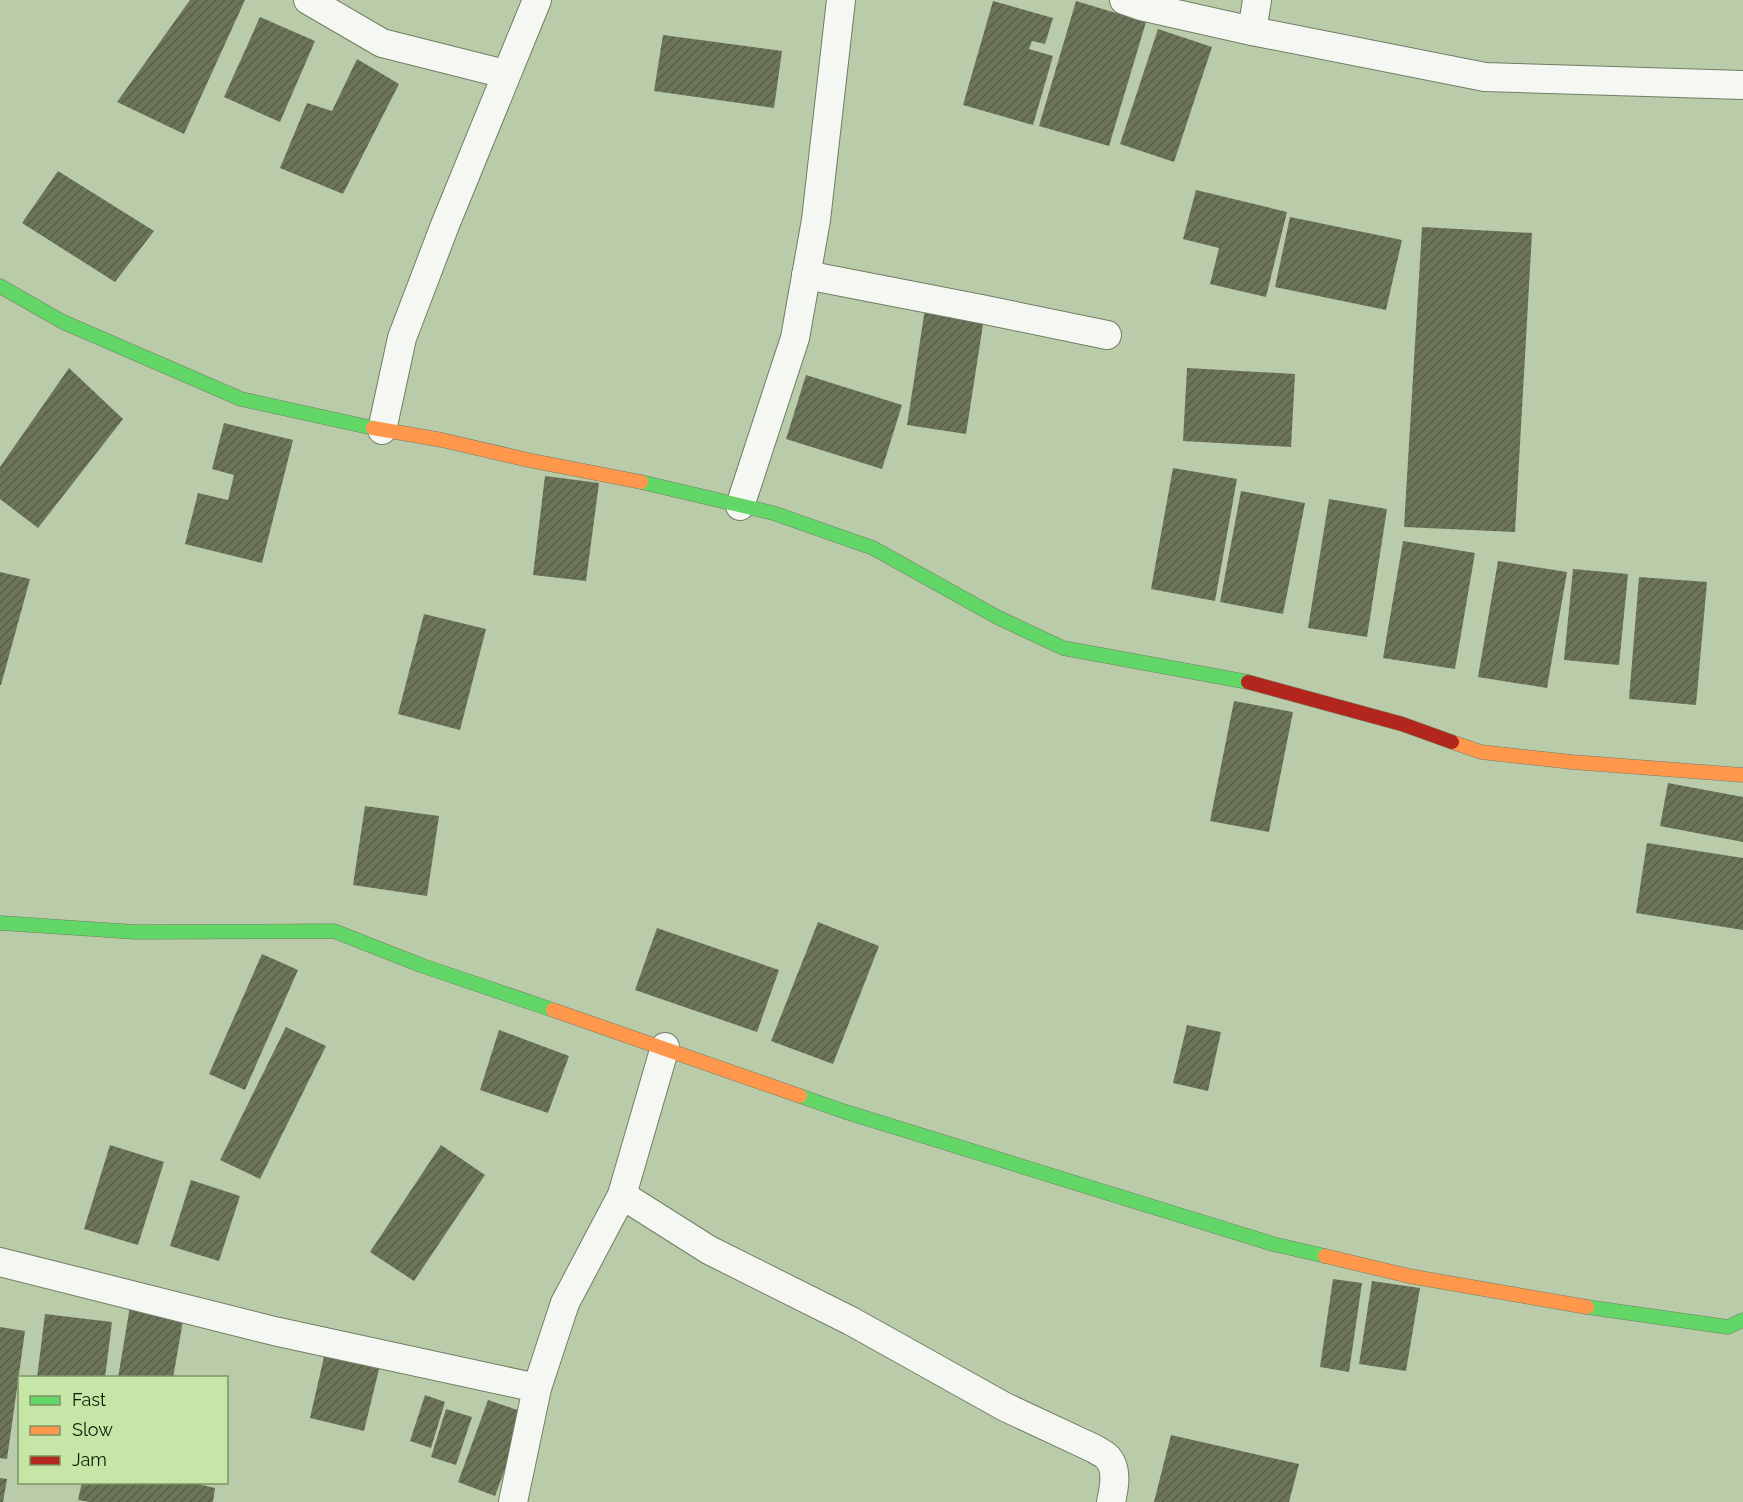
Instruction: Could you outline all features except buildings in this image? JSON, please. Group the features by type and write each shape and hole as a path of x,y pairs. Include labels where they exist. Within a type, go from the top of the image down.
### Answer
{"street":[{"path":"308,0 381,43 505,74"},
{"path":"382,430 402,338 505,74 537,0"},
{"path":"740,506 795,338 816,220 841,0"},
{"path":"1124,0 1141,6 1252,31 1485,77 1743,86"},
{"path":"1252,31 1257,0"},
{"path":"806,275 1107,335"},
{"path":"0,286 63,322 241,399 382,430 442,440 528,460 624,478 773,513 873,548 997,617 1063,648 1264,685 1402,724 1481,752 1572,762 1743,775"},
{"path":"0,923 136,932 334,931 423,966 665,1047 846,1112 1273,1244 1409,1276 1625,1314 1728,1327 1743,1320"},
{"path":"513,1502 537,1388 565,1303 622,1194 665,1047"},
{"path":"622,1194 709,1250 851,1321 1005,1407 1095,1449 1109,1458 1113,1469 1115,1486 1111,1502"},
{"path":"0,1262 274,1332 537,1388"}],"traffic: fast":[{"path":"0,286 63,322 241,399 373,428"},
{"path":"641,482 773,513 873,548 997,617 1063,648 1248,682"},
{"path":"0,923 136,932 334,931 423,966 553,1010"},
{"path":"800,1096 1273,1244 1325,1256"},
{"path":"1587,1307 1728,1327 1743,1320"}],"traffic: slow":[{"path":"373,428 442,440 528,460 641,482"},
{"path":"1452,742 1481,752 1572,762 1743,775"},
{"path":"553,1010 800,1096"},
{"path":"1325,1256 1409,1276 1587,1307"}],"traffic: jam":[{"path":"1248,682 1402,724 1452,742"}]}
